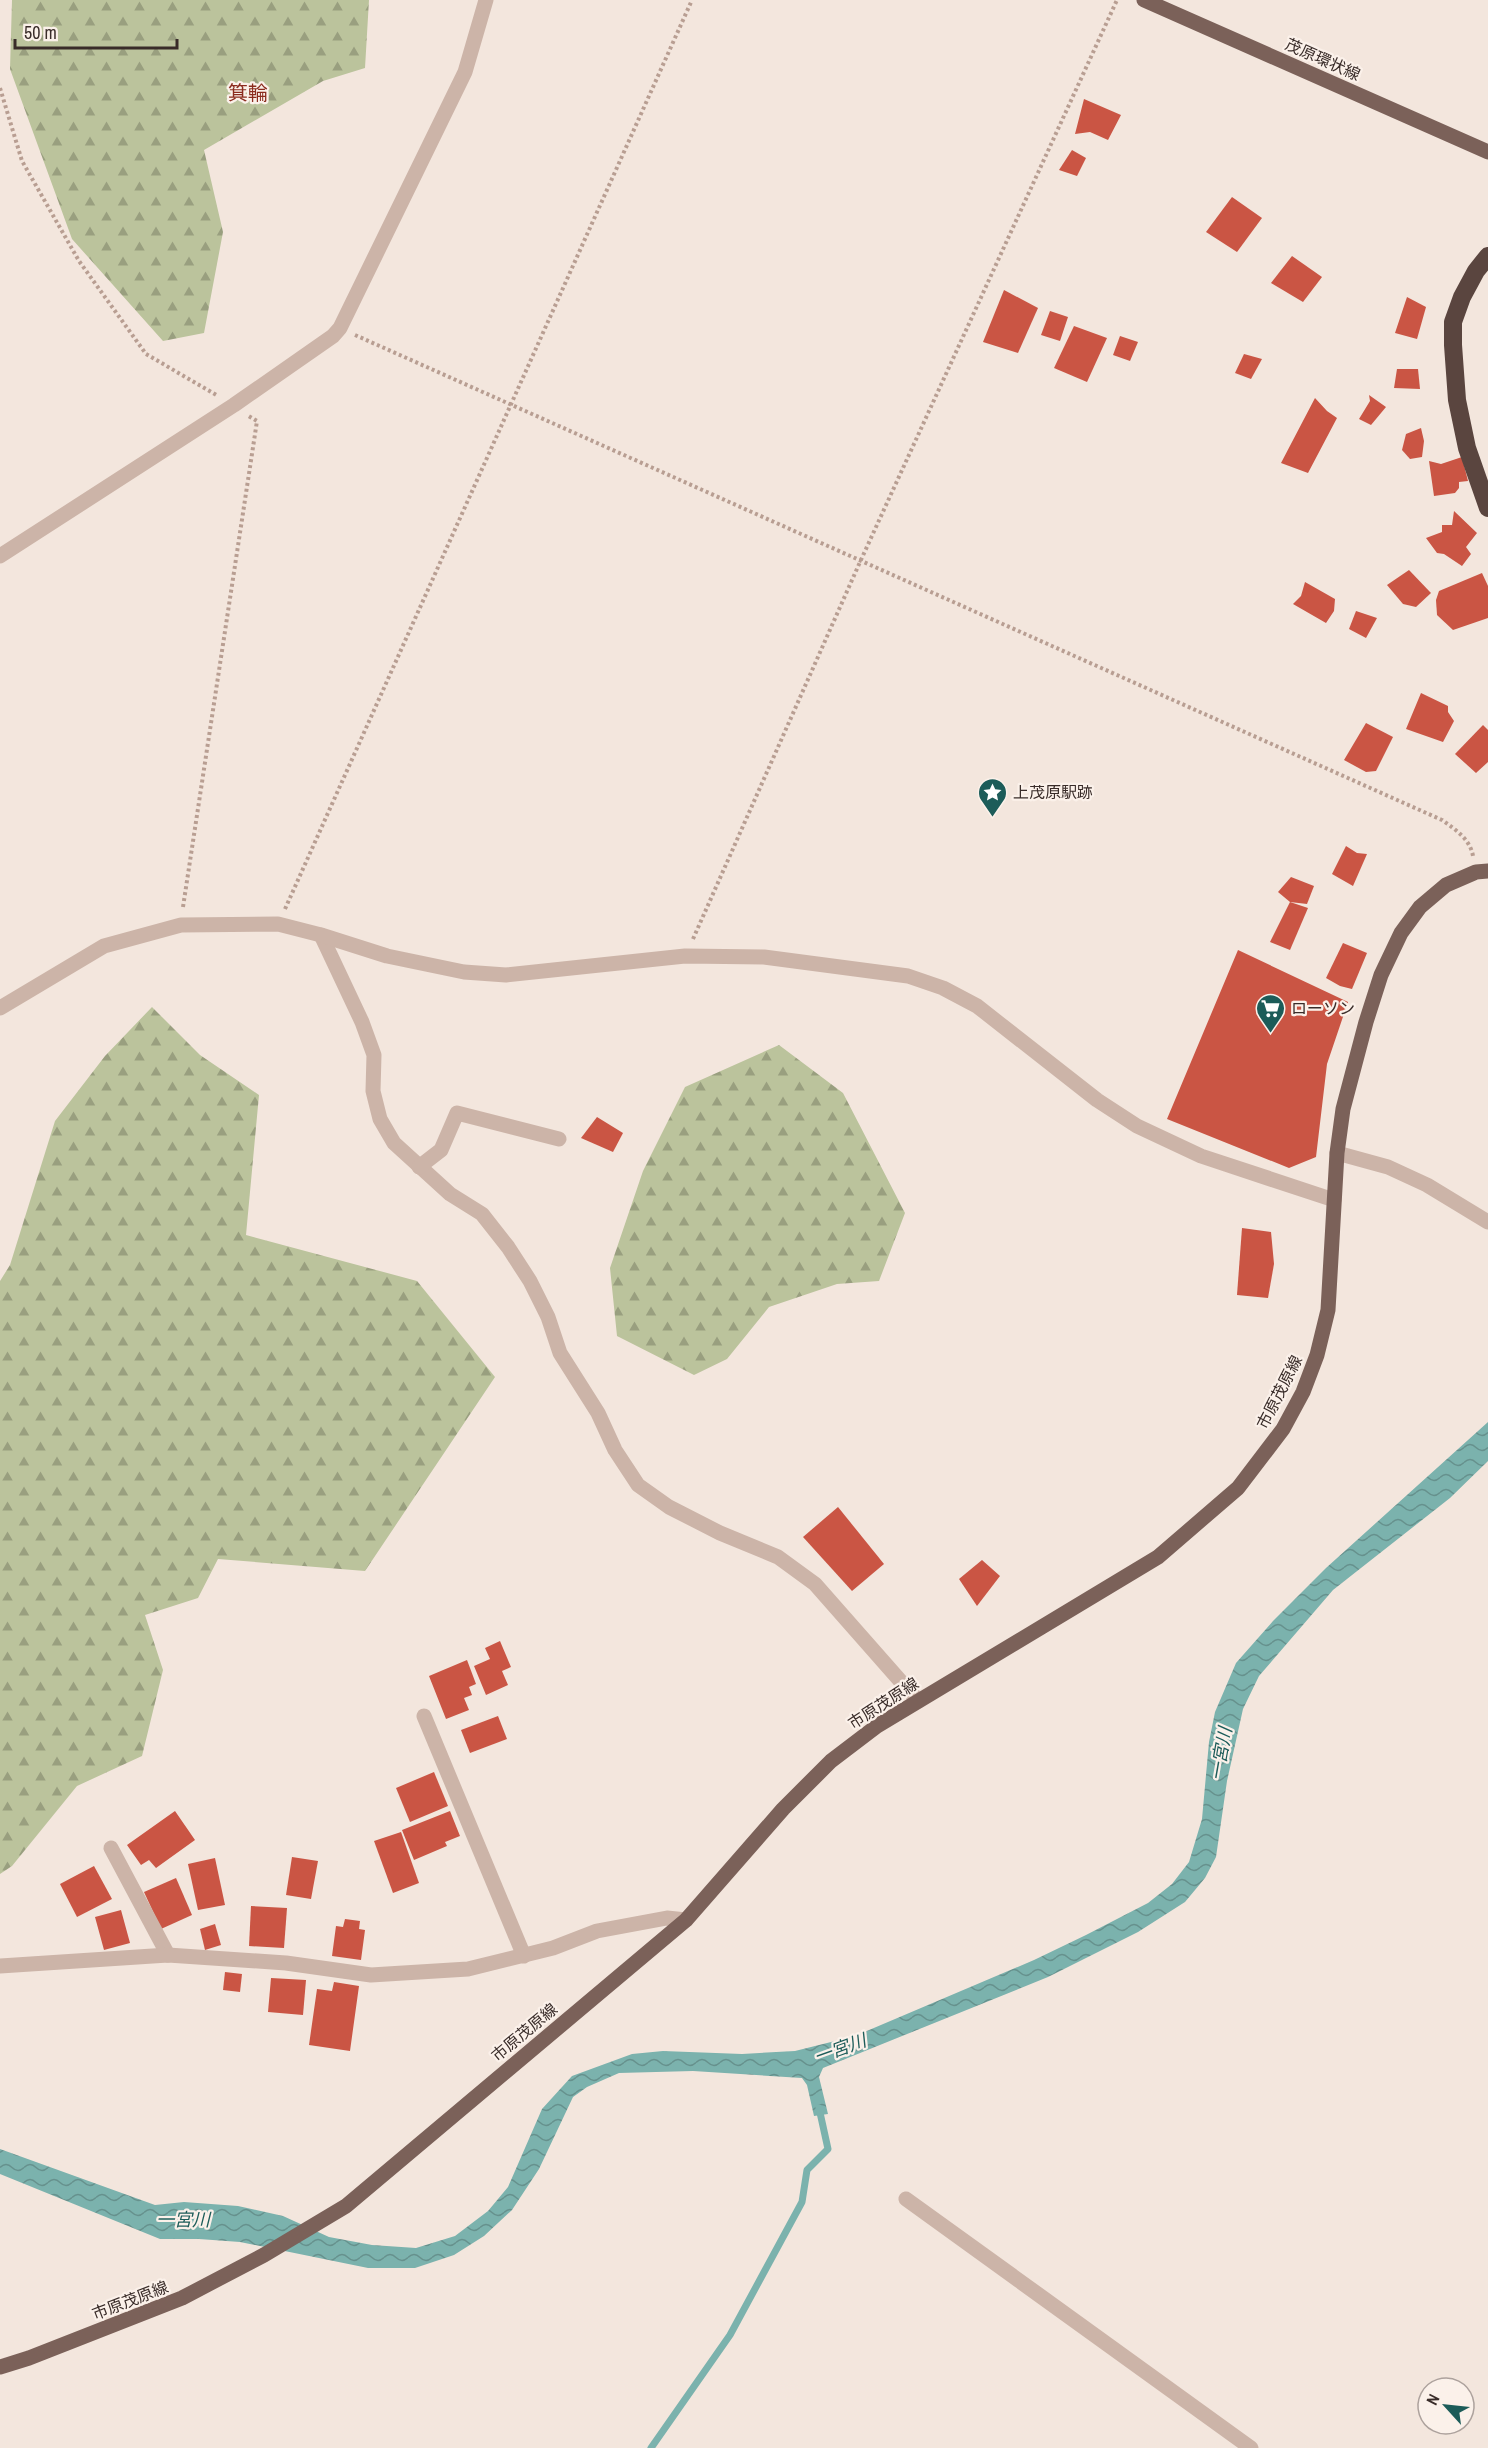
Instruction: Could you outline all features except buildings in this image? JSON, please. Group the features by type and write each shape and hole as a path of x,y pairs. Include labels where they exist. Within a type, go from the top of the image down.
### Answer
{"highway":[{"path":"1488,256 1476,271 1462,297 1453,322 1453,345 1457,399 1467,448 1488,508"}],"main road":[{"name":"茂原環状線","path":"1153,2 1488,152"},
{"name":"市原茂原線","path":"0,2367 29,2358 183,2298 264,2256 346,2206 686,1920 783,1809 831,1761 877,1726 1158,1557 1238,1488 1283,1429 1303,1392 1317,1355 1328,1310 1337,1153 1343,1109 1381,975 1401,933 1420,907 1446,885 1482,871"}],"street":[{"path":"0,556 234,405 333,336 340,328 465,72 486,0"},
{"path":"0,1008 104,946 181,925 278,924 387,956 464,972 506,975 685,956 764,957 908,976 943,988 977,1006 1097,1100 1137,1126 1200,1156 1334,1200"},
{"path":"321,935 354,1004 374,1054 373,1091 380,1119 394,1143 450,1194 482,1214 508,1247 530,1281 548,1317 561,1353 598,1413 615,1450 638,1485 669,1507 720,1533 778,1557 815,1584 918,1701"},
{"path":"418,1167 441,1150 458,1113 559,1139"},
{"path":"1337,1153 1388,1167 1426,1185 1488,1222"},
{"path":"424,1716 524,1956"},
{"path":"111,1848 168,1955"},
{"path":"0,1966 168,1955 286,1963 371,1976 468,1969 553,1948 597,1931 667,1918 686,1920"},
{"path":"906,2199 1251,2448"}],"path":[{"path":"278,924 692,0"},
{"path":"685,956 860,562 1117,0"},
{"path":"0,88 22,162 79,261 146,354 234,405 257,421 181,925"},
{"path":"340,328 1442,820 1460,833 1472,848 1482,871"}],"green space":[{"path":"12,0 369,0 365,68 323,81 204,150 223,232 204,333 163,341 72,239 10,69"},
{"path":"152,1007 200,1055 259,1095 246,1235 417,1281 495,1377 365,1571 218,1559 198,1598 145,1615 163,1670 142,1756 77,1786 12,1866 0,1874 0,1281 10,1265 55,1121 105,1056"},
{"path":"779,1045 843,1093 905,1213 879,1281 837,1284 769,1307 727,1359 694,1375 617,1336 610,1268 643,1171 685,1087"}],"water":[{"name":"一宮川","path":"1488,1422 1488,1461 1450,1498 1333,1590 1259,1676 1243,1709 1227,1781 1216,1857 1205,1878 1185,1902 1138,1932 1048,1977 823,2068 819,2077 828,2114 814,2116 807,2085 802,2078 693,2071 619,2073 587,2087 573,2097 539,2169 512,2210 484,2236 454,2255 415,2268 368,2268 240,2242 160,2239 0,2174 0,2149 155,2205 184,2202 238,2206 283,2216 329,2237 372,2245 416,2248 455,2236 488,2211 508,2187 542,2109 572,2076 632,2054 663,2051 742,2054 795,2051 855,2036 1034,1960 1086,1935 1148,1903 1172,1884 1189,1862 1202,1819 1209,1742 1215,1712 1236,1663 1273,1621 1326,1568"}],"waterway":[{"path":"651,2448 730,2335 802,2202 807,2170 828,2149 819,2108"}],"place":[{"name":"上茂原駅跡","path":"992,818"},
{"name":"ローソン","path":"1270,1034"}],"district":[{"name":"箕輪","path":"248,93"}]}
